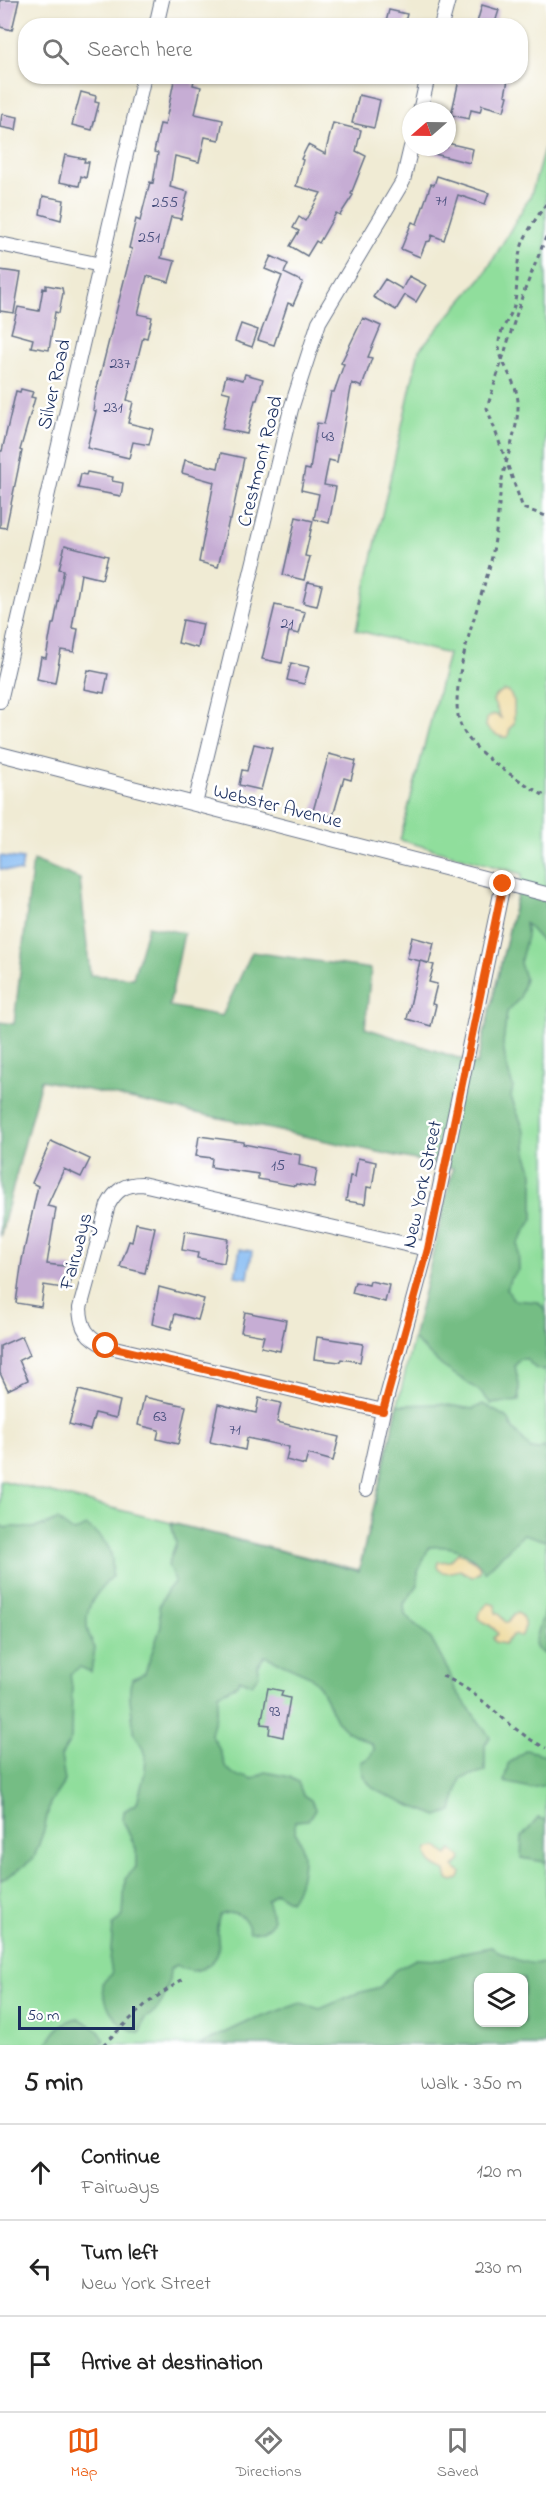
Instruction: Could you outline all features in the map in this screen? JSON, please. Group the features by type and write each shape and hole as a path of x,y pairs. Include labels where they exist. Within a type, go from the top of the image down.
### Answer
{"street":[{"path":"158,18 162,0"},
{"path":"443,18 448,0"},
{"name":"Silver Road","path":"0,701 142,84"},
{"path":"422,102 426,84"},
{"name":"Crestmont Road","path":"195,804 291,409 319,322 403,181 409,156"},
{"path":"0,244 101,265"},
{"name":"Webster Avenue","path":"0,754 546,894"},
{"name":"New York Street","path":"366,1490 383,1411 428,1249 503,884"},
{"name":"Fairways","path":"383,1411 106,1346 93,1341 81,1323 80,1308 108,1205 113,1195 121,1188 142,1184 428,1249"}],"path":[{"path":"546,204 527,233 519,256 514,306 500,335 499,345 518,395 518,410 506,462 495,542 471,626 458,691 457,709 459,722 465,733 484,755 546,797"},
{"path":"546,237 522,297 487,408 523,508 546,516"},
{"path":"442,1676 468,1689 513,1728 546,1748"},
{"path":"103,2045 146,2004 186,1977"}],"green space":[{"path":"546,143 546,2045 0,2045 0,1480 359,1570 522,874 400,840 448,654 356,630 419,350 484,275 531,195"},
{"path":"33,860 80,879 90,975 133,978 148,926 184,933 169,1006 222,1016 252,952 371,969 365,1028 477,1064 518,893 546,901 546,946 525,923 527,936 520,963 525,978 520,998 507,1012 503,1044 513,1087 511,1097 525,1132 527,1155 533,1173 533,1219 518,1243 519,1270 510,1279 507,1290 514,1300 538,1302 546,1311 546,1368 543,1371 535,1368 526,1359 520,1359 515,1366 519,1384 519,1401 491,1404 481,1392 442,1366 413,1339 453,1168 41,1080 0,1237 0,1022 14,1024"},
{"path":"441,1404 473,1409 483,1404 508,1418 513,1429 531,1449 539,1450 543,1447 546,1449 546,1541 524,1534 485,1572 474,1559 461,1551 438,1546 429,1547 418,1572 418,1585 404,1604 405,1615 431,1639 450,1674 455,1689 490,1737 485,1745 485,1771 461,1778 452,1811 438,1816 379,1791 366,1780 361,1769 361,1762 369,1758 374,1750 372,1744 347,1731 336,1720 320,1687 310,1676 265,1656 257,1666 259,1675 252,1684 239,1679 237,1685 218,1694 211,1735 218,1746 226,1768 238,1777 245,1776 253,1779 265,1772 290,1777 298,1782 303,1795 311,1800 315,1809 308,1820 295,1821 295,1829 303,1855 299,1883 290,1901 275,1892 267,1900 273,1919 270,1926 261,1931 250,1932 246,1921 235,1913 220,1915 217,1930 218,1950 212,1962 193,1971 177,1965 170,1969 167,1990 161,2004 145,2018 140,2033 131,2030 113,2015 106,2001 102,1983 112,1974 110,1962 113,1925 123,1916 125,1879 136,1867 136,1849 123,1821 124,1811 137,1803 144,1774 145,1758 133,1732 130,1685 132,1679 145,1673 161,1626 159,1606 175,1581 168,1565 176,1543 171,1523 359,1571 398,1405"},
{"path":"57,1520 73,1532 87,1526 105,1542 111,1553 112,1577 97,1593 88,1610 87,1628 95,1648 91,1672 80,1667 70,1674 71,1739 61,1756 65,1781 50,1803 34,1858 0,1881 0,1524 5,1528 33,1528"},
{"path":"546,1604 546,1655 537,1649 535,1643"},
{"path":"526,1750 546,1755 546,1785 530,1788 504,1782 508,1764"},
{"path":"538,1818 546,1820 546,1862 521,1858 522,1837"},
{"path":"491,1947 524,1962 546,1963 546,2045 199,2045 250,2021 301,2003 320,2009 355,1994 380,1987 395,1970 416,1959 441,1960"},
{"path":"78,2018 97,2030 104,2041 97,2045 47,2045 59,2028"}],"sand":[{"path":"504,691 509,692 514,701 514,724 510,728 508,737 496,735 486,727 487,718 494,714 501,718 493,701 495,696"},
{"path":"458,1553 475,1562 480,1572 472,1577 460,1570 447,1573 439,1570 438,1562 450,1561"},
{"path":"488,1603 495,1605 496,1613 505,1622 517,1613 522,1617 524,1630 521,1636 513,1635 504,1644 495,1642 493,1638 498,1634 496,1631 478,1618 479,1613"},
{"path":"438,1847 447,1855 451,1850 461,1857 454,1867 461,1873 459,1879 453,1881 448,1879 446,1871 429,1859 427,1852 429,1848"}],"water":[{"path":"0,856 23,859 21,872 0,869"},
{"path":"240,1249 252,1251 248,1278 235,1276"}],"building":[{"path":"0,0 19,0 12,30 0,27"},
{"path":"482,5 499,10 496,18 478,18"},
{"path":"389,10 407,14 406,18 387,18"},
{"path":"173,84 193,84 201,87 195,114 223,120 219,140 205,137 199,162 175,156 170,187 188,192 181,219 171,217 161,258 175,261 169,282 147,276 138,314 152,317 147,338 143,337 127,400 133,402 128,423 153,429 149,445 133,442 129,458 87,448 96,411 93,410 97,388 132,249 129,248 136,219 140,221 150,182 153,183 158,153 154,152 160,124 165,125"},
{"path":"458,84 507,84 505,95 508,96 504,111 482,105 480,112 471,110 469,119 456,116 456,102 454,102"},
{"path":"81,92 96,96 95,102 99,103 92,130 72,125"},
{"path":"359,95 380,100 374,128 352,123"},
{"path":"2,114 18,117 16,130 0,127"},
{"path":"333,123 361,130 356,151 366,156 351,194 353,195 340,215 336,213 319,243 316,241 307,256 290,246 299,231 293,228 299,217 305,221 321,193 296,186 303,160 301,159 308,145 325,154"},
{"path":"456,145 473,149 470,163 443,156 456,156"},
{"path":"65,155 89,162 86,178 81,176 79,186 59,182"},
{"path":"437,176 489,193 485,204 458,195 444,240 432,235 430,241 426,242 420,257 401,249 412,222 417,224 431,184 434,185"},
{"path":"43,196 64,200 61,220 40,214"},
{"path":"271,256 288,264 284,273 303,282 293,305 288,303 274,345 258,340 282,276 265,269"},
{"path":"0,270 21,273 14,313 0,311"},
{"path":"409,276 426,285 416,302 405,295 396,310 373,297 385,279 402,289"},
{"path":"46,285 62,288 63,293 59,313 55,312 49,350 31,347 33,339 11,333 18,307 39,311 43,288 46,289"},
{"path":"363,318 381,326 368,357 372,358 362,387 352,383 337,462 329,460 324,485 336,487 329,523 314,519 319,494 301,490 305,469 310,470 317,423 324,424 331,392 334,392 344,364 341,363"},
{"path":"241,324 258,330 252,347 235,341"},
{"path":"245,374 263,379 257,400 255,400 247,434 222,429 230,393 222,391 226,376 243,380"},
{"path":"21,389 33,392 31,397 35,398 20,450 22,451 6,528 0,527 0,451 2,451 16,391 20,392"},
{"path":"221,453 244,458 218,567 199,562 214,482 182,473 185,460 218,468"},
{"path":"87,472 113,477 112,481 123,483 121,496 78,488 81,474 86,475"},
{"path":"296,517 313,521 305,556 310,557 304,580 283,575"},
{"path":"65,545 108,556 102,579 81,574 72,628 78,629 74,652 61,650 55,683 37,679 41,657 46,658 52,624 54,624 64,570 59,569"},
{"path":"308,582 322,585 317,606 303,603"},
{"path":"275,605 305,612 299,634 289,632 282,663 262,659"},
{"path":"183,620 203,624 198,648 178,643"},
{"path":"291,663 309,667 304,684 287,680"},
{"path":"88,670 108,674 104,693 84,689"},
{"path":"254,744 272,748 261,790 239,785 242,770 247,771"},
{"path":"329,754 356,761 351,780 344,778 333,816 313,811"},
{"path":"412,937 434,943 429,963 407,958"},
{"path":"420,961 434,965 429,982 437,984 432,1004 436,1005 431,1026 407,1019"},
{"path":"199,1136 244,1142 243,1144 300,1155 299,1165 317,1169 314,1187 258,1179 258,1174 211,1167 212,1158 196,1156"},
{"path":"51,1141 90,1159 81,1177 64,1169 47,1206 56,1208 47,1264 72,1267 69,1289 44,1285 41,1307 16,1303 22,1260 38,1186 32,1183"},
{"path":"358,1158 376,1162 372,1188 367,1187 365,1204 346,1201 350,1176 355,1177"},
{"path":"136,1223 155,1227 145,1273 120,1267 129,1241 132,1242"},
{"path":"185,1231 228,1239 224,1263 197,1258 198,1253 182,1250"},
{"path":"370,1281 389,1285 385,1302 352,1293 355,1282 369,1285"},
{"path":"159,1287 204,1299 198,1320 175,1314 171,1329 152,1324"},
{"path":"245,1312 286,1320 280,1351 261,1347 264,1336 241,1332"},
{"path":"22,1336 30,1355 19,1360 28,1380 8,1390 0,1373 0,1346"},
{"path":"317,1337 363,1344 360,1362 314,1359"},
{"path":"79,1390 120,1401 116,1418 95,1413 90,1430 69,1424"},
{"path":"144,1397 186,1406 178,1444 157,1439 159,1430 138,1425"},
{"path":"259,1398 281,1403 277,1422 339,1437 333,1461 308,1454 305,1465 286,1460 289,1447 247,1438 245,1450 210,1442 218,1404 256,1413"},
{"path":"268,1688 283,1691 281,1696 290,1698 283,1737 269,1734 270,1725 261,1724"}],"route":[{"path":"106,1346 383,1411 428,1249 503,884"}]}
